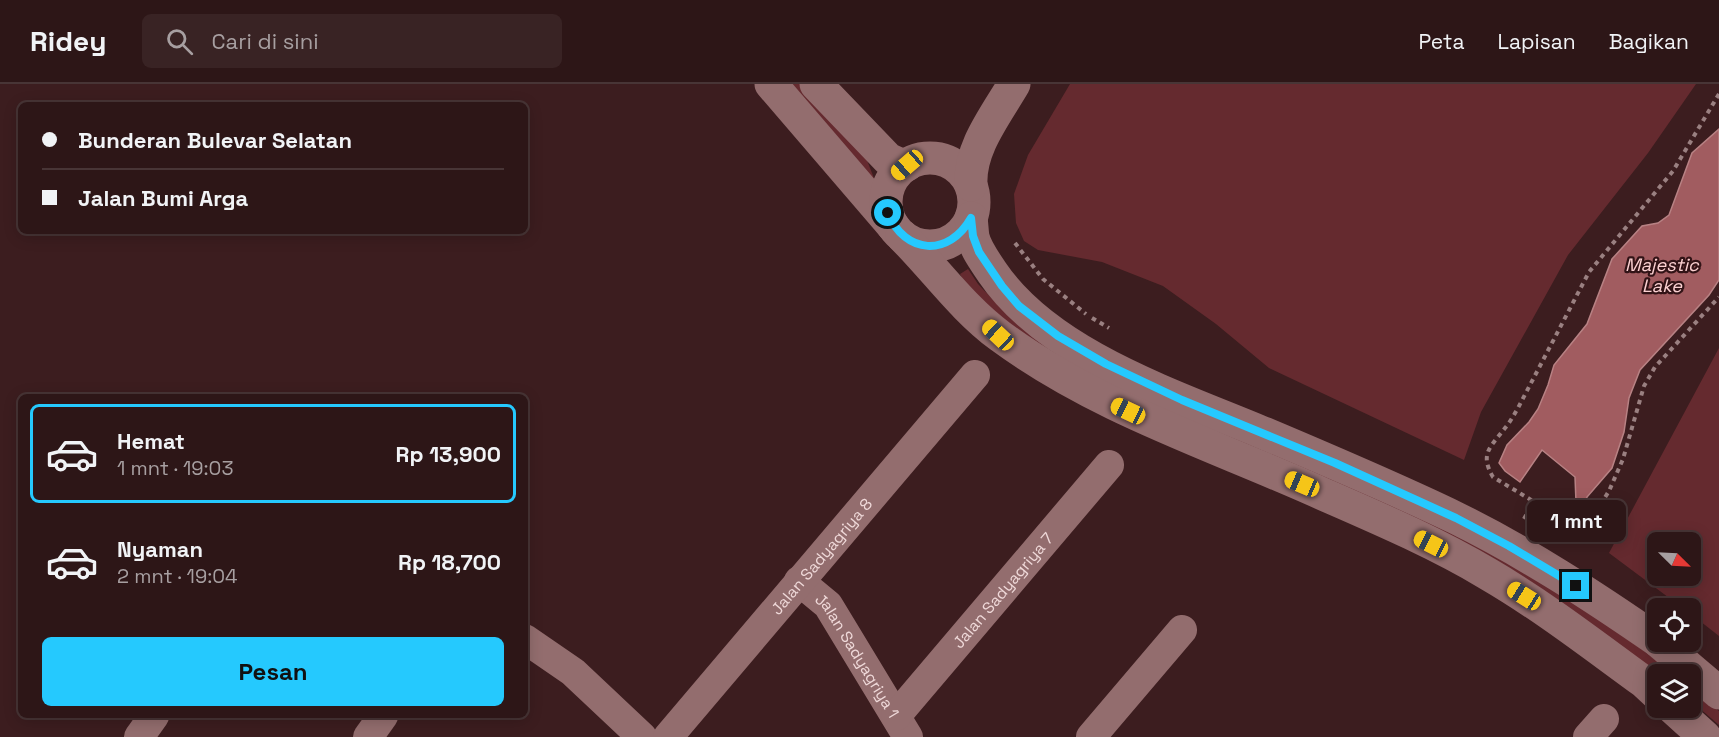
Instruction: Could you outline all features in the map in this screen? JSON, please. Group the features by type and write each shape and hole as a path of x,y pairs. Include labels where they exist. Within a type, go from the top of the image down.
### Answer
{"street":[{"path":"771,84 962,302 998,335 1089,393 1166,428 1323,493 1412,534 1487,573 1542,608 1647,687"},
{"path":"816,84 888,159 899,164 949,157 964,152 983,137"},
{"path":"971,185 959,168 947,161 920,161 897,174 886,199 888,213 898,231 921,245 941,245 954,240 964,230 975,205 970,172 983,137 1014,84"},
{"path":"971,218 973,236 979,252 1002,286 1019,306 1058,336 1106,364 1182,400 1335,463 1456,518 1509,546 1593,596 1647,634"},
{"name":"Jalan Sadyagriya 8","path":"668,737 975,375"},
{"name":"Jalan Sadyagriya 7","path":"902,726 1108,465"},
{"name":"Jalan Sadyagriya 1","path":"800,581 828,605 902,726"},
{"path":"1091,737 1182,630"},
{"path":"528,641 573,672 642,737"},
{"path":"1670,652 1719,693"},
{"path":"138,737 152,718"},
{"path":"368,737 382,718"},
{"path":"1683,718 1705,737"}],"path":[{"path":"1719,94 1673,171 1589,273 1518,408 1489,447 1486,465 1493,477 1571,524 1584,530 1595,525 1594,515 1609,491 1623,459 1644,386 1655,367 1719,297"},
{"path":"1015,243 1043,279 1088,316 1117,332"},
{"path":"1522,522 1534,501"}],"shaded area":[{"path":"789,84 802,84 865,155 877,186"},
{"path":"1070,84 1696,84 1648,153 1568,255 1481,412 1464,460 1269,368 1216,324 1163,286 1102,262 1038,250 1024,241 1016,223 1014,194 1028,155"},
{"path":"968,269 978,284 1003,310 1419,510 1600,618 1661,664 1647,664 1647,668 1027,340 967,288 960,274"},
{"path":"1719,348 1719,636 1701,622 1701,598 1669,598 1653,586 1701,586 1701,532 1647,532 1647,581 1609,553"},
{"path":"1701,696 1719,711 1719,725 1701,710"}],"water":[{"name":"Majestic Lake","path":"1719,129 1719,280 1709,295 1640,370 1629,398 1624,432 1612,468 1587,497 1583,512 1576,502 1575,477 1542,450 1520,482 1505,471 1499,463 1507,445 1538,409 1554,365 1587,324 1612,259 1642,226 1658,223 1669,215 1692,153"}],"route":[{"path":"888,213 893,226 902,236 914,244 927,246 941,245 954,240 971,218 973,236 979,252 1002,286 1019,306 1058,336 1106,364 1182,400 1335,463 1456,518 1576,586"}]}
